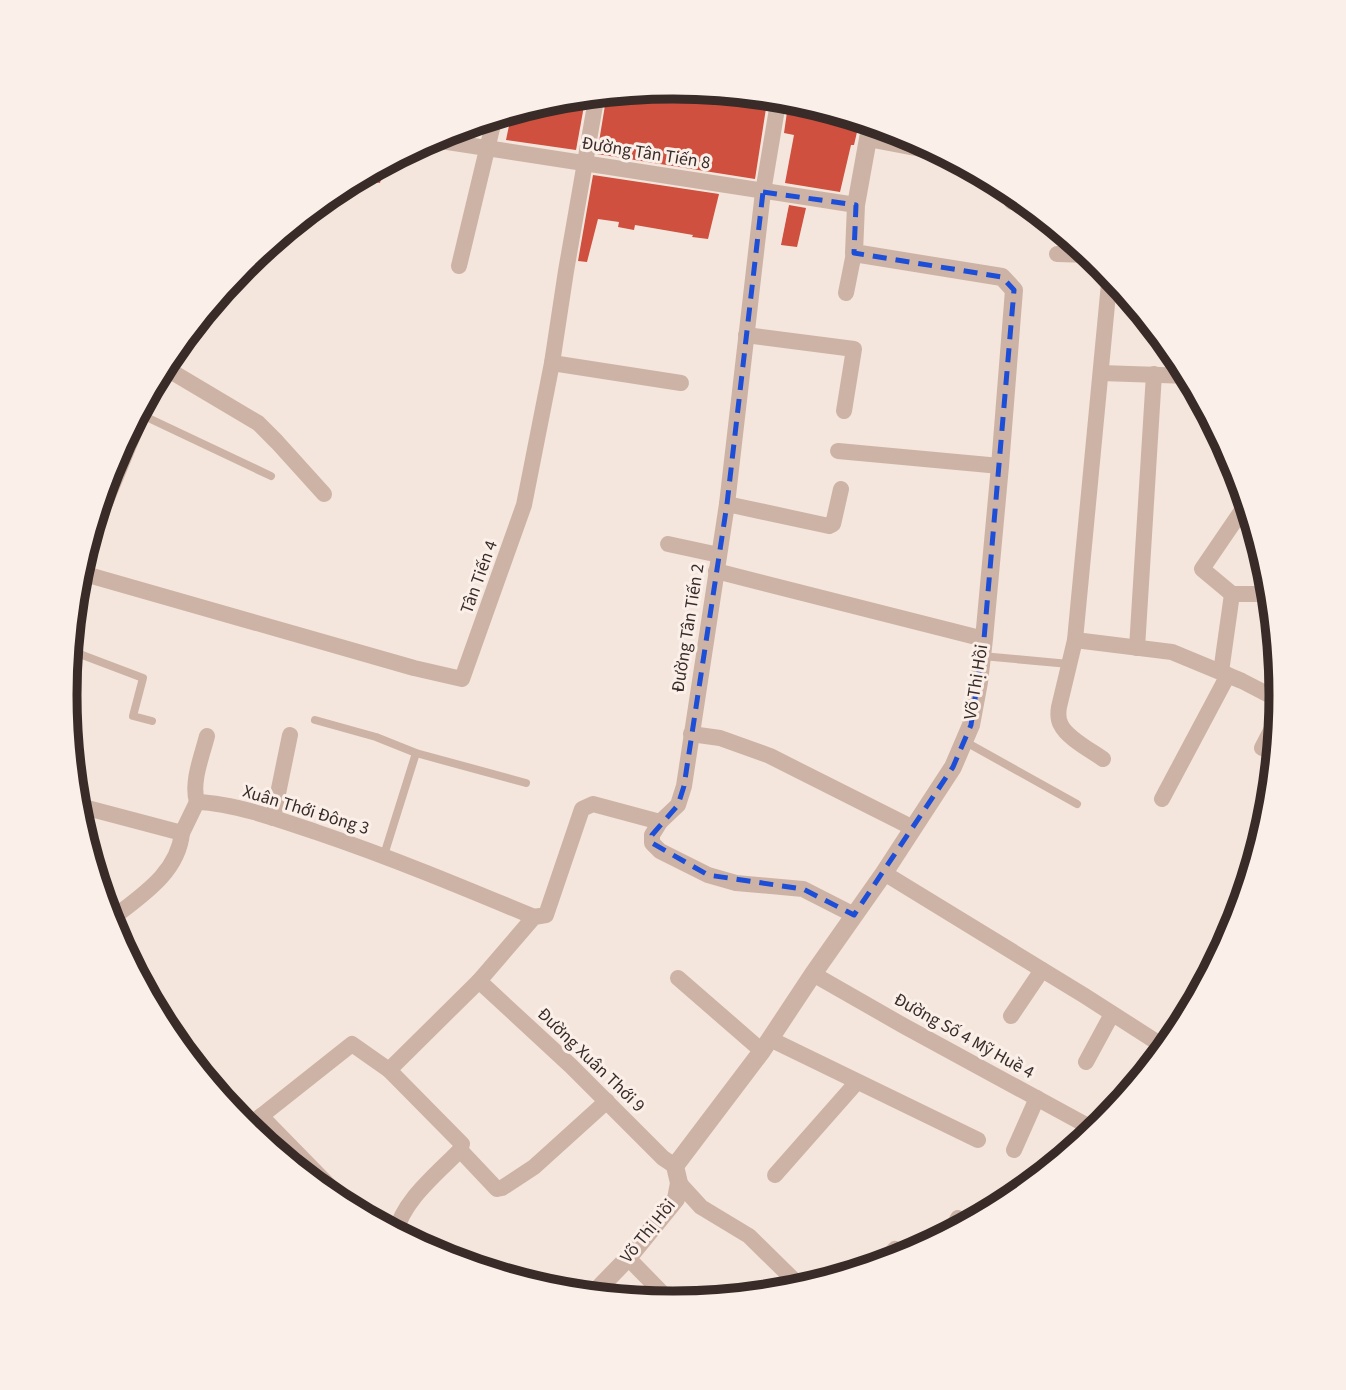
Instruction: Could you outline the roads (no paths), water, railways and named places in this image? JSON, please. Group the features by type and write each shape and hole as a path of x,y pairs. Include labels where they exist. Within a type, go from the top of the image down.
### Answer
{"street":[{"name":"Tân Tiến 4","path":"89,575 414,668 462,679 524,505 552,363 595,104"},
{"name":"Đường Tân Tiến 2","path":"660,822 678,805 684,786 727,504 763,192 777,108"},
{"path":"459,266 493,127"},
{"path":"846,293 854,253 856,205 869,132"},
{"name":"Đường Tân Tiến 8","path":"449,143 856,205"},
{"name":"Võ Thị Hồi","path":"600,1287 628,1258 676,1199 677,1175 884,873 953,766 971,725 983,648 1014,290 1002,277 854,253"},
{"path":"1057,254 1074,254"},
{"path":"1103,759 1067,733 1058,716 1075,640 1109,289"},
{"path":"746,335 853,349 844,411"},
{"path":"552,363 681,383"},
{"path":"172,372 258,423 324,494"},
{"path":"1101,373 1176,375"},
{"path":"1136,648 1154,374"},
{"path":"838,451 1000,466"},
{"path":"727,504 828,526 833,524 841,489"},
{"path":"1240,513 1202,569 1232,594 1260,594"},
{"path":"668,544 719,555"},
{"path":"716,571 983,648"},
{"path":"1163,799 1225,674 1232,594"},
{"path":"1075,640 1172,652 1269,695"},
{"path":"691,734 720,738 770,756 913,828"},
{"path":"273,818 290,735"},
{"path":"119,913 156,883 179,850 182,833 197,802 196,784 207,736"},
{"path":"1262,748 1268,737"},
{"name":"Xuân Thới Đông 3","path":"197,802 209,802 273,818 384,855 534,917"},
{"path":"389,1070 479,981 534,917 546,915 582,809 593,804 660,822 652,835 652,844 660,851 708,875 736,883 803,889 854,915"},
{"path":"88,808 182,833"},
{"path":"884,873 1157,1042"},
{"path":"1011,1016 1042,970"},
{"name":"Đường Số 4 Mỹ Huề 4","path":"813,974 1037,1098 1082,1128"},
{"path":"678,978 766,1045 858,1082 978,1140"},
{"name":"Đường Xuân Thới 9","path":"479,981 571,1066 663,1158 701,1207 749,1236 793,1279"},
{"path":"1086,1062 1112,1014"},
{"path":"256,1120 352,1044 389,1070 462,1146 422,1188 398,1224"},
{"path":"775,1175 858,1082"},
{"path":"1014,1150 1037,1098"},
{"path":"460,1150 497,1189 502,1188 534,1167 607,1101"},
{"path":"261,1116 316,1173"},
{"path":"628,1258 661,1291"}],"lane":[{"path":"145,419 271,476"},
{"path":"983,648 1069,664"},
{"path":"78,654 143,678 133,716 152,721"},
{"path":"316,720 376,737 416,753 526,783"},
{"path":"964,741 1077,804"},
{"path":"384,855 416,753"}]}
